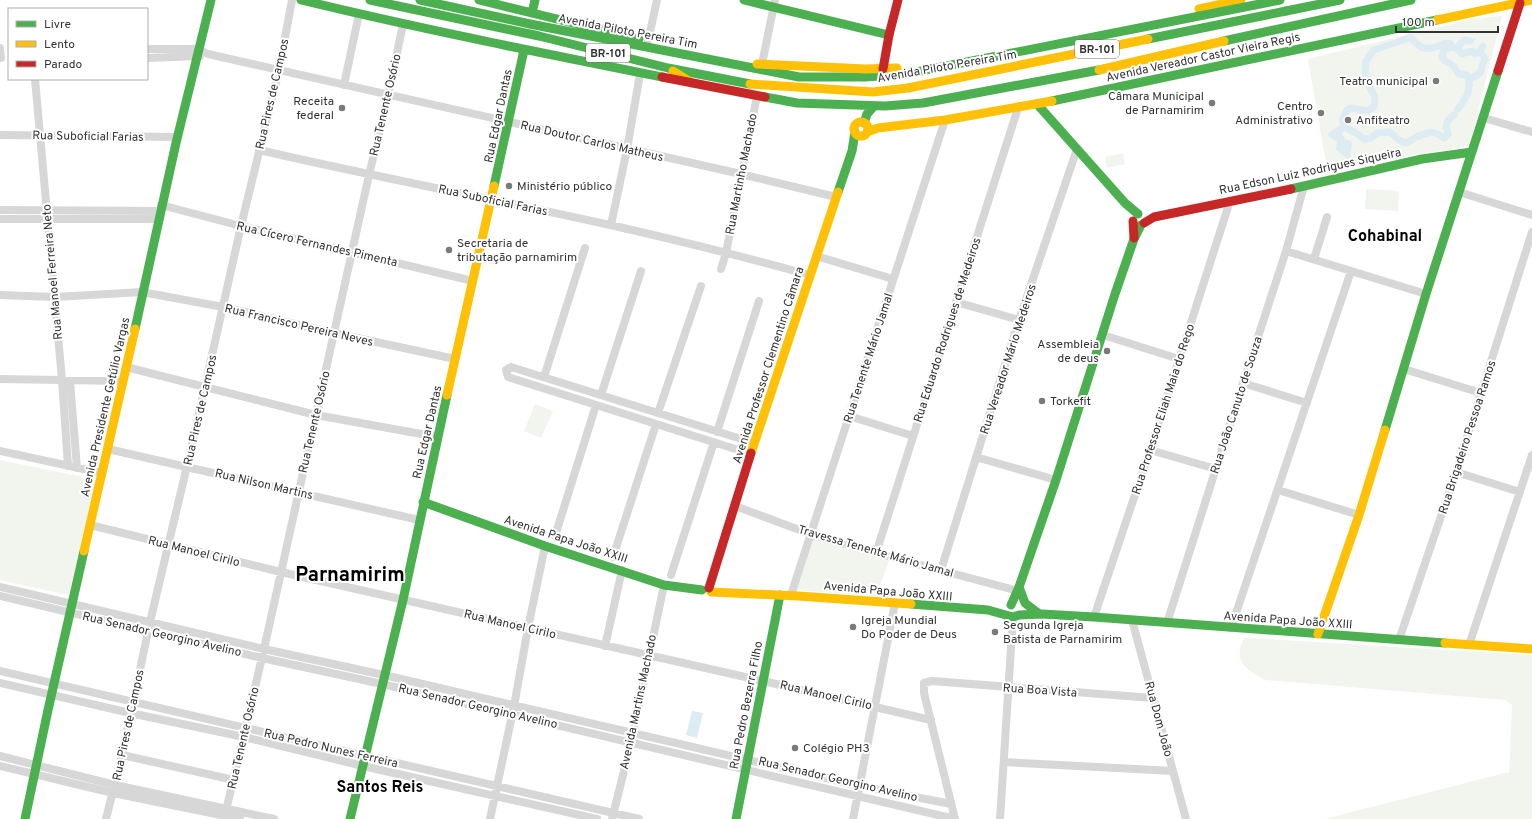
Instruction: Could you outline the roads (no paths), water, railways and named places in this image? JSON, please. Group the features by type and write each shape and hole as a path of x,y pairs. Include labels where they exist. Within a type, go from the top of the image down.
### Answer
{"main road":[{"name":"Avenida Presidente Getúlio Vargas","path":"25,819 54,683 108,449 177,137 211,0"},
{"path":"301,0 524,50 757,96 797,103 874,106 923,103 1075,75 1411,0"},
{"name":"Avenida Piloto Pereira Tim","path":"370,0 531,34 668,68 767,87 873,92 908,88 1340,0"},
{"name":"Avenida Piloto Pereira Tim","path":"420,0 530,24 799,77 865,77 906,74 1280,0"},
{"path":"479,0 648,41 762,64 883,69 953,62 1241,0"},
{"path":"532,13 535,0"},
{"path":"744,0 775,4 889,35"},
{"path":"883,69 889,35 898,0"},
{"name":"Avenida Vereador Castor Vieira Regis","path":"862,129 945,120 1018,108 1532,0"},
{"path":"1318,634 1359,515 1426,294 1520,3"},
{"path":"1499,7 1504,10 1508,16 1511,29"},
{"path":"1064,39 1060,52 1063,64 1075,75"},
{"path":"1035,45 1045,51 1050,66 1049,75 1043,81"},
{"name":"Rua Edgar Dantas","path":"350,819 403,600 419,520 524,50"},
{"path":"668,68 692,83"},
{"path":"1055,123 1056,109 1063,98"},
{"path":"1014,610 1019,589 1056,480 1134,239 1139,219 1037,104"},
{"path":"843,105 855,112 862,129"},
{"name":"Avenida Professor Clementino Câmara","path":"708,590 754,443 836,197 867,114 874,106"},
{"name":"Rua Edson Luiz Rodrigues Siqueira","path":"1139,219 1304,186 1422,159 1472,152"},
{"name":"Avenida Papa João XXIII","path":"423,502 545,546 664,584 708,590 895,603 990,612 1014,610 1040,614 1532,649"},
{"path":"1019,589 1025,603 1040,614"},
{"name":"Rua Pedro Bezerra Filho","path":"736,819 780,595"}],"street":[{"name":"Rua Pires de Campos","path":"106,819 122,755 150,622 169,545 241,226 279,70 292,0"},
{"path":"648,41 658,0"},
{"path":"762,64 775,4"},
{"path":"344,85 359,14"},
{"name":"Rua Tenente Osório","path":"225,814 262,658 403,24"},
{"path":"0,48 3,58"},
{"name":"Rua Doutor Carlos Matheus","path":"148,49 208,54 627,150 741,174 836,197"},
{"name":"Rua Doutor Carlos Matheus","path":"148,58 197,53"},
{"path":"611,225 627,150 640,74"},
{"name":"Rua Manoel Ferreira Neto","path":"35,80 54,297 77,468"},
{"name":"Rua Martinho Machado","path":"726,253 757,96"},
{"name":"Rua Eduardo Rodrigues de Medeiros","path":"876,553 1018,108"},
{"path":"1484,118 1532,132"},
{"name":"Rua Tenente Mário Jamal","path":"791,595 945,120"},
{"name":"Rua Suboficial Farias","path":"0,135 177,137"},
{"name":"Rua Vereador Mário Medeiros","path":"941,570 1019,320 1077,149"},
{"name":"Rua Suboficial Farias","path":"259,150 369,175 611,225 810,275"},
{"name":"Rua João Canuto de Souza","path":"1167,623 1286,251 1304,186"},
{"path":"1460,192 1532,215"},
{"name":"Rua Professor Eliah Maia do Rego","path":"1094,617 1150,450 1230,201"},
{"name":"Rua Cícero Fernandes Pimenta","path":"0,210 47,216"},
{"name":"Rua Cícero Fernandes Pimenta","path":"0,219 160,212 241,226 473,281"},
{"path":"1314,259 1327,217"},
{"name":"Rua Brigadeiro Pessoa Ramos","path":"1399,640 1456,472 1532,232"},
{"path":"544,377 585,248"},
{"path":"1286,251 1426,294"},
{"path":"721,269 726,253"},
{"path":"816,256 893,279"},
{"path":"601,395 641,271"},
{"path":"1231,628 1351,271"},
{"path":"658,413 701,286"},
{"name":"Rua Francisco Pereira Neves","path":"0,295 54,297 142,292 223,307 455,359"},
{"path":"717,432 760,301"},
{"path":"956,302 1019,320"},
{"path":"1103,335 1179,359"},
{"path":"126,367 316,415 438,437"},
{"path":"751,454 508,377 506,370 511,367 754,443"},
{"path":"1404,369 1481,393"},
{"path":"518,380 521,370"},
{"path":"0,379 123,381"},
{"name":"Rua Manoel Ferreira Neto","path":"66,380 68,466"},
{"path":"1243,382 1307,403"},
{"path":"574,398 578,388"},
{"path":"555,536 596,405"},
{"path":"632,416 635,406"},
{"path":"849,416 913,436"},
{"path":"613,557 656,424"},
{"path":"690,435 694,424"},
{"path":"671,575 714,442"},
{"name":"Rua Nilson Martins","path":"108,449 419,520"},
{"path":"1150,450 1216,469"},
{"path":"0,451 102,473"},
{"path":"1469,645 1532,455"},
{"path":"976,457 1056,480"},
{"path":"1456,472 1520,492"},
{"path":"1278,490 1359,515"},
{"name":"Travessa Tenente Mário Jamal","path":"735,506 810,534 876,553 1019,589"},
{"name":"Rua Manoel Cirilo","path":"90,525 281,572 931,720"},
{"path":"490,819 545,546"},
{"path":"605,646 622,570"},
{"name":"Avenida Martins Machado","path":"612,816 631,743 664,584"},
{"name":"Rua Senador Georgino Avelino","path":"0,587 264,649 383,680 513,710 633,732 860,786 951,804"},
{"name":"Rua Senador Georgino Avelino","path":"0,596 262,658 383,680"},
{"path":"853,819 895,603"},
{"path":"1000,819 1014,610"},
{"name":"Rua Dom João","path":"1132,620 1186,819"},
{"name":"Rua Pedro Nunes Ferreira","path":"0,671 246,728 494,796 597,819"},
{"name":"Rua Boa Vista","path":"931,720 923,688 924,683 927,681 1153,698"},
{"name":"Rua Pedro Nunes Ferreira","path":"0,683 130,713 244,737 364,761 497,785 612,816 640,819"},
{"name":"Rua Senador Georgino Avelino","path":"513,710 631,743 955,819"},
{"path":"931,720 955,819"},
{"path":"122,755 234,780"},
{"path":"0,756 36,765 114,789"},
{"path":"1004,762 1173,771"},
{"path":"0,766 114,789 225,814 240,819"},
{"path":"225,814 274,819"}],"waterway":[{"path":"1452,47 1451,44 1445,43 1436,47 1426,48 1416,43 1410,37 1374,50 1366,61 1365,74 1367,82 1375,97 1374,107 1367,111 1351,108 1347,110 1342,121 1346,128 1364,139 1371,138 1377,133 1390,132 1399,140 1406,143 1420,135 1431,132 1444,138 1448,134 1446,126 1448,120 1454,115"},
{"path":"1470,41 1475,39"},
{"path":"1458,109 1468,93 1469,80 1467,75 1459,74 1453,66 1442,57 1444,49 1452,47 1457,48 1464,40 1470,41"},
{"path":"1457,48 1462,54 1472,51 1475,54 1480,51 1483,46"},
{"path":"1469,79 1481,71 1485,59 1480,51"}],"place":[{"name":"Teatro municipal","path":"1436,81"},
{"name":"Câmara Municipal de Parnamirim","path":"1212,103"},
{"name":"Receita federal","path":"342,108"},
{"name":"Centro Administrativo","path":"1321,113"},
{"name":"Anfiteatro","path":"1348,120"},
{"name":"Ministério público","path":"509,186"},
{"name":"Secretaria de tributação parnamirim","path":"449,250"},
{"name":"Assembleia de deus","path":"1107,351"},
{"name":"Torkefit","path":"1042,401"},
{"name":"Igreja Mundial Do Poder de Deus","path":"853,627"},
{"name":"Segunda Igreja Batista de Parnamirim","path":"995,632"},
{"name":"Colégio PH3","path":"795,748"}],"district":[{"name":"Cohabinal","path":"1385,235"},
{"name":"Parnamirim","path":"350,574"},
{"name":"Santos Reis","path":"380,786"}]}
